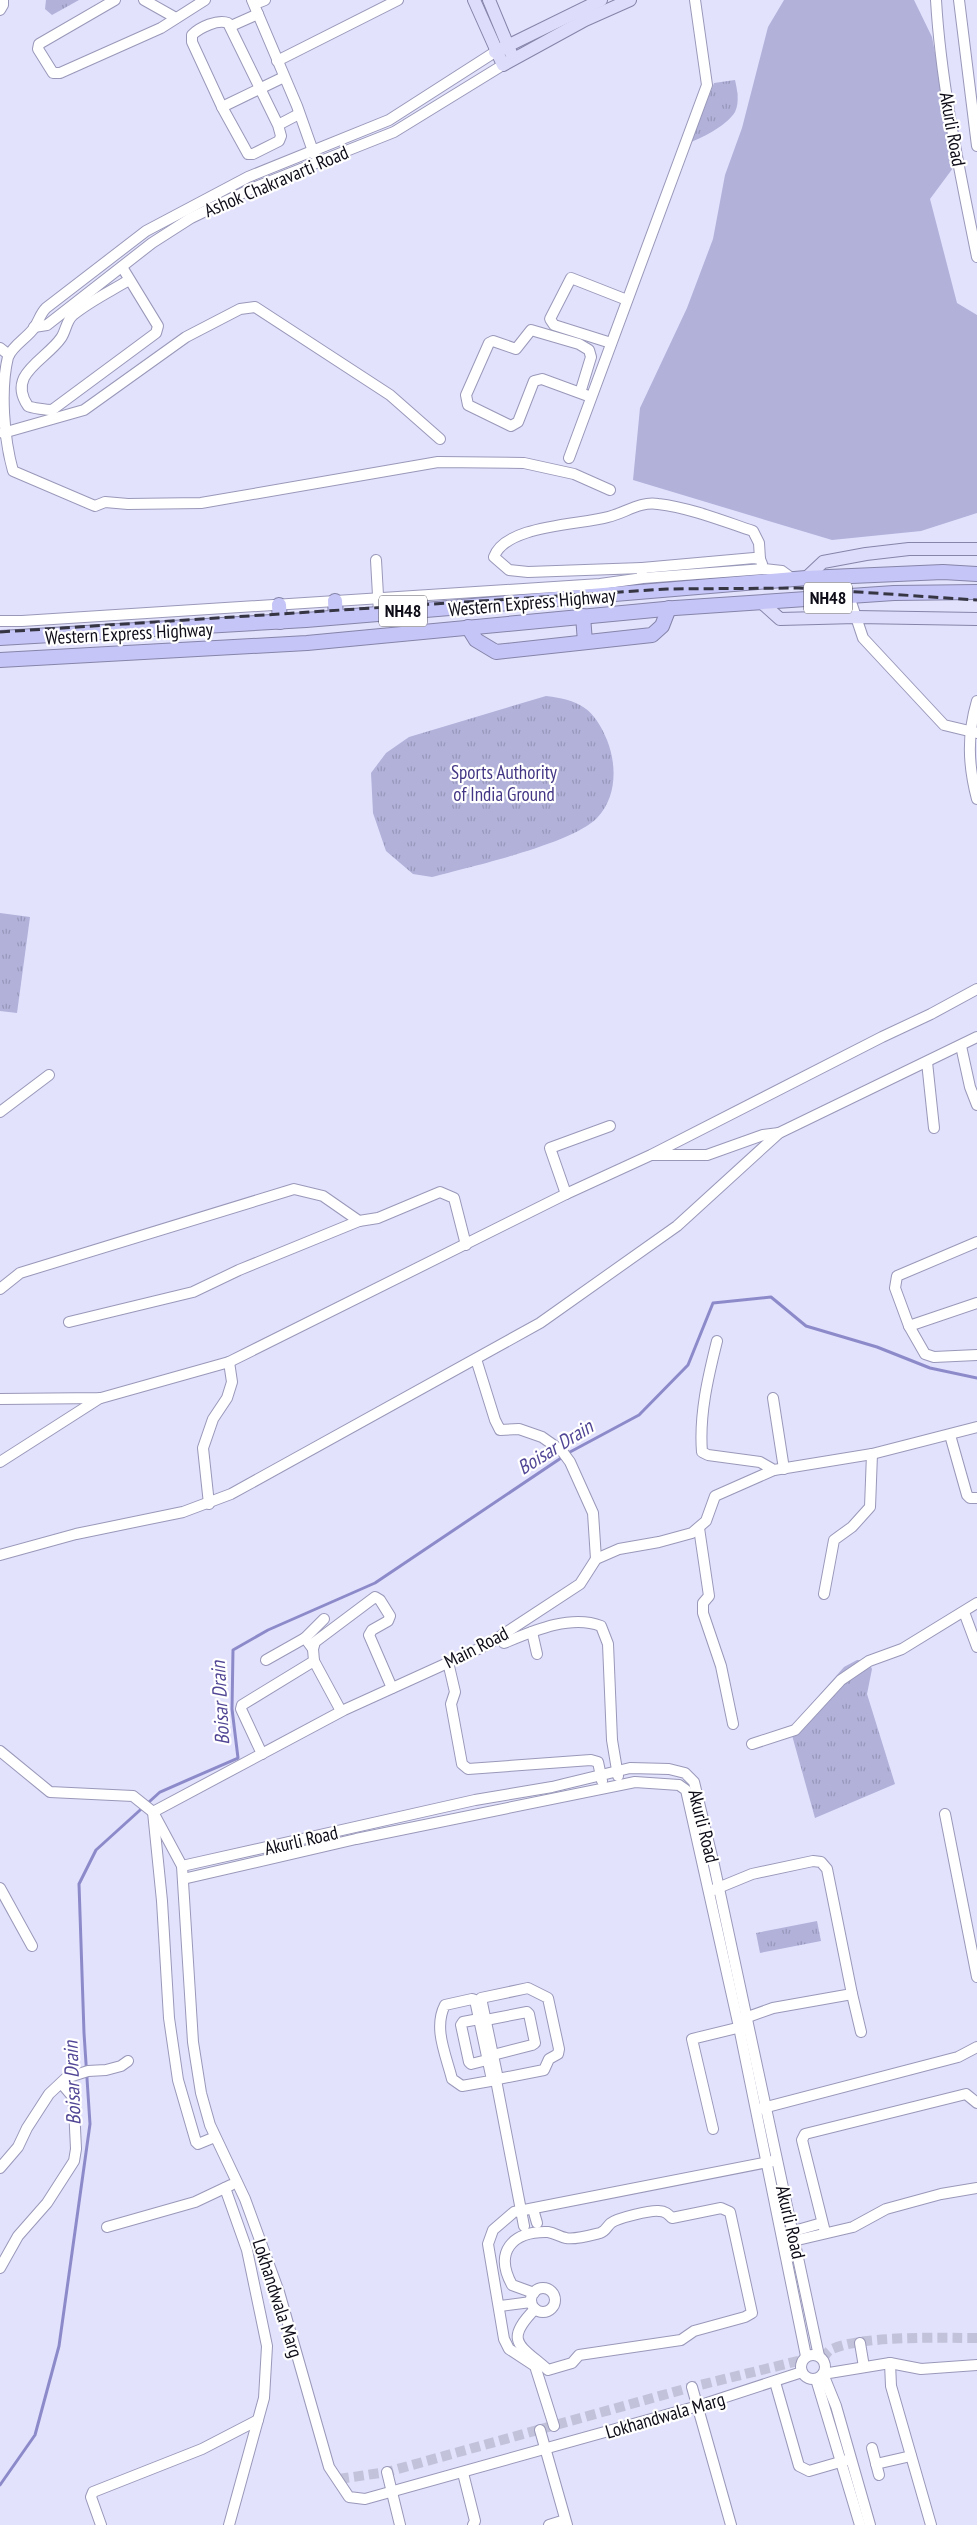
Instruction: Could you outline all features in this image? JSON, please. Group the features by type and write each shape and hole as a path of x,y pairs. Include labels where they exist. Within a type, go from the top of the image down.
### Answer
{"highway":[{"name":"Western Express Highway","path":"0,638 280,622 379,613 764,570 800,579 942,572 977,574"},
{"name":"Western Express Highway","path":"0,660 307,643 669,608 894,593 977,592"},
{"path":"336,601 336,617"},
{"path":"279,604 280,622"},
{"path":"468,627 476,640 496,652 652,635 662,626 669,608"},
{"path":"584,616 585,642"}],"main road":[{"path":"474,0 495,52 508,62"},
{"path":"489,0 508,46 508,62"},
{"path":"495,52 601,0"},
{"path":"508,62 585,20 630,0"},
{"path":"800,579 823,562 866,554 909,549 977,549"},
{"path":"762,602 780,619 856,617 977,620"}],"street":[{"path":"0,10 3,5 2,0"},
{"path":"115,0 39,44 38,49 53,73 60,73 161,28 205,0"},
{"path":"144,0 176,18"},
{"path":"252,0 300,114 317,163"},
{"path":"257,0 260,2 265,0"},
{"path":"277,61 398,0"},
{"path":"569,458 707,85 695,0"},
{"name":"Akurli Road","path":"936,0 938,39 953,134 977,257"},
{"name":"Akurli Road","path":"959,0 977,146"},
{"path":"231,26 258,14"},
{"path":"223,21 231,26 261,88 281,136 279,141 251,155 222,106 192,42 192,35 198,30 223,21"},
{"name":"Ashok Chakravarti Road","path":"9,355 34,327 40,313 146,231 248,177 389,120 495,52"},
{"name":"Ashok Chakravarti Road","path":"34,327 47,325 152,243 192,218 253,188 394,132 508,62"},
{"path":"222,106 284,77"},
{"path":"278,125 300,114"},
{"path":"146,231 152,243"},
{"path":"122,268 158,326 156,333 52,410 40,406 35,408 28,406 23,399 22,389 26,373 63,334 72,315 129,280"},
{"path":"88,276 95,288"},
{"path":"611,343 554,325 550,319 571,278 627,300"},
{"path":"3,433 84,410 186,337 240,309 248,307 261,310 390,395 440,439"},
{"path":"46,308 63,334"},
{"path":"580,393 591,357 589,350 579,344 531,330 516,349 493,342 489,343 466,396 468,405 511,426 518,422 534,381 537,379 592,397"},
{"path":"0,348 9,355 3,370 3,433 9,445 13,472 95,506 105,502 128,504 201,503 438,462 524,463 574,474 610,490"},
{"path":"657,503 710,517 753,532 758,543 764,570 642,573 528,572 509,570 498,563 494,557 497,548 505,541 538,529 608,517 642,504 657,503"},
{"path":"376,560 379,613"},
{"path":"0,621 22,622 600,584 642,573"},
{"path":"849,596 863,638 944,725 973,732"},
{"path":"977,701 969,760 977,799"},
{"path":"0,1399 101,1398 229,1362 566,1194 652,1155 977,989"},
{"path":"0,1555 76,1534 183,1512 209,1504 231,1494 540,1323 677,1226 779,1133 977,1038"},
{"path":"961,1046 970,1088 977,1105"},
{"path":"927,1062 934,1128"},
{"path":"0,1112 49,1075"},
{"path":"566,1194 550,1148 610,1126"},
{"path":"652,1155 707,1154 763,1135 779,1133"},
{"path":"0,1288 20,1273 294,1189 323,1196 359,1221"},
{"path":"69,1322 193,1292 239,1270 359,1221 378,1218 440,1192 454,1198 466,1244"},
{"path":"977,1242 897,1276 896,1288 909,1326 925,1354 934,1358 977,1356"},
{"path":"909,1326 977,1303"},
{"path":"717,1341 707,1383 700,1433 702,1452 708,1455 760,1462 779,1470"},
{"path":"476,1359 495,1420 500,1430 519,1429 542,1437 565,1455 593,1513 596,1559 619,1549 659,1542 692,1533 706,1521 715,1496 779,1470 872,1454 950,1436 977,1427"},
{"path":"209,1504 204,1448 213,1419 228,1398 232,1382 229,1362"},
{"path":"0,1462 101,1398"},
{"path":"773,1398 779,1470"},
{"path":"950,1436 967,1495 970,1498 977,1498"},
{"path":"824,1594 834,1540 852,1527 870,1506 872,1454"},
{"path":"699,1528 709,1596 704,1603 703,1612 721,1666 733,1724"},
{"name":"Main Road","path":"152,1811 342,1712 488,1645 580,1584 596,1559"},
{"path":"342,1712 314,1661 313,1649 315,1642 375,1597 380,1600 390,1616 388,1621 372,1630 369,1635 392,1688"},
{"path":"752,1744 795,1730 841,1680 869,1661 902,1649 977,1603"},
{"path":"964,1612 977,1646"},
{"path":"266,1660 306,1638 324,1619"},
{"path":"504,1643 532,1632 588,1621 601,1626 608,1644 612,1740 619,1785"},
{"path":"532,1632 537,1654"},
{"path":"306,1638 313,1649"},
{"path":"262,1754 241,1709 242,1705 314,1661"},
{"path":"448,1662 454,1692 451,1704 462,1764 468,1769 591,1760 598,1762 603,1788"},
{"name":"Lokhandwala Marg","path":"0,1751 50,1792 73,1795 123,1794 133,1796 141,1801 152,1811 182,1866 195,2060 200,2094 215,2137 245,2199 278,2292 329,2467 339,2479 349,2497 366,2499 547,2450 698,2406 802,2372"},
{"name":"Akurli Road","path":"182,1866 475,1800 519,1793 630,1768 669,1769 685,1773 694,1782 696,1813 772,2161 794,2236 819,2356"},
{"path":"679,1785 685,1773"},
{"name":"Akurli Road","path":"183,1880 478,1812 635,1782 679,1785 686,1790 696,1813"},
{"path":"519,1793 521,1805"},
{"path":"475,1800 478,1812"},
{"path":"152,1811 162,1901 169,2018 178,2080 196,2142 198,2144 215,2137"},
{"path":"945,1814 977,1977"},
{"path":"714,1890 752,1874 813,1861 821,1862 827,1869 861,2032"},
{"path":"0,1888 32,1946"},
{"path":"482,2020 481,1998 528,1988 548,1998 559,2049 558,2054 549,2059 544,2070 495,2080 462,2086 452,2079 439,2030 440,2015 445,2005 475,2000 482,2020 495,2080 520,2211 524,2226"},
{"path":"713,2129 692,2039 743,2024 773,2008 852,1994"},
{"path":"527,2012 529,2014 534,2043 490,2057 471,2064 461,2025 527,2012"},
{"path":"761,2109 958,2057 977,2047"},
{"path":"0,2168 18,2147 27,2128 49,2094 64,2081 88,2071 106,2070 121,2066 128,2061"},
{"path":"0,2268 18,2236 47,2203 74,2161 76,2149 74,2107 72,2097 64,2081"},
{"path":"823,2228 802,2140 805,2134 966,2094 977,2103"},
{"path":"554,2426 535,2366 509,2349 504,2339 500,2306 488,2244 493,2230 514,2212 772,2161"},
{"name":"Akurli Road","path":"772,2161 781,2239 806,2356"},
{"path":"107,2227 195,2202 236,2182"},
{"path":"225,2188 246,2250 267,2346 266,2379 258,2420 229,2525"},
{"path":"781,2239 823,2228 853,2227 886,2209 941,2194 977,2188"},
{"path":"721,2208 730,2212 752,2313 745,2317 694,2331 681,2340 579,2355 572,2363 548,2370 519,2344 516,2334 533,2301 512,2285 508,2276 505,2253 513,2240 548,2232 567,2238 600,2233 607,2229 610,2223 657,2210 664,2212 672,2218 721,2208"},
{"path":"533,2209 537,2223"},
{"path":"500,2306 533,2301"},
{"path":"860,2343 864,2367"},
{"path":"860,2525 841,2462 820,2377 825,2366 819,2356 812,2354 806,2356 800,2364 802,2372 808,2378 820,2377 890,2363 920,2369 977,2365"},
{"path":"890,2363 890,2389 931,2525"},
{"path":"820,2377 832,2393 870,2525"},
{"path":"544,2394 547,2390 545,2380"},
{"path":"775,2382 799,2466 809,2471 851,2459"},
{"path":"692,2387 731,2525"},
{"path":"101,2525 90,2497 93,2492 202,2449 258,2420"},
{"path":"540,2430 566,2523 549,2525"},
{"path":"872,2448 879,2475"},
{"path":"876,2464 911,2456"},
{"path":"388,2472 400,2525"},
{"path":"463,2473 475,2521 473,2525"}],"green space":[{"path":"46,0 79,0 52,15 45,9"},
{"path":"784,0 914,0 932,37 956,164 930,199 957,303 977,315 977,513 921,531 832,540 633,480 640,408 687,308 713,239 725,175 742,128 768,27"},
{"path":"735,80 738,100 735,112 721,126 691,142 714,83"},
{"name":"Sports Authority of India Ground","path":"546,696 576,703 591,713 597,720 607,740 614,770 612,791 604,810 597,818 584,828 566,837 519,854 432,877 413,874 386,851 373,813 371,773 386,753 409,737"},
{"path":"0,913 30,917 17,1013 0,1011"},
{"path":"857,1660 868,1660 872,1669 867,1694 895,1784 815,1818 790,1728 844,1667"},
{"path":"817,1921 821,1941 760,1953 756,1933"}],"waterway":[{"name":"Boisar Drain","path":"0,2485 35,2435 59,2346 90,2124 84,2033 79,1884 96,1850 160,1792 238,1758 232,1709 233,1650 268,1630 375,1583 570,1452 639,1415 688,1365 713,1303 771,1297 806,1326 877,1347 930,1368 977,1378"}],"tunnel":[{"path":"823,2359 830,2350 843,2345 861,2342 902,2338 977,2338"},
{"path":"339,2479 387,2472 692,2387 802,2360"}],"railway":[{"path":"0,632 667,589 799,588 977,600"}]}
